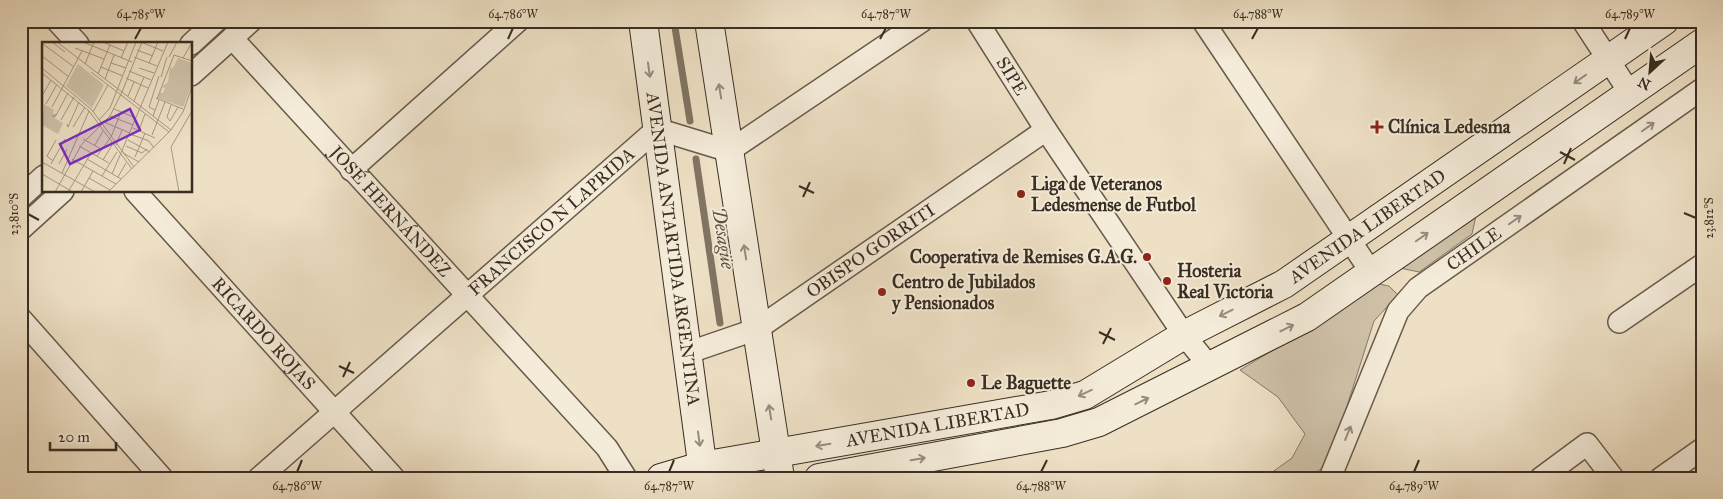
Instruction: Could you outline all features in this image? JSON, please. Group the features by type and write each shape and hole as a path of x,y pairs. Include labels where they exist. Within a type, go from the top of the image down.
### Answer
{"main road":[{"name":"AVENIDA ANTARTIDA ARGENTINA","path":"643,21 703,472"},
{"path":"709,21 779,465"},
{"name":"AVENIDA LIBERTAD","path":"660,478 779,465 1051,405 1085,395 1184,335 1284,284 1664,21"},
{"name":"AVENIDA LIBERTAD","path":"819,478 1062,433 1099,422 1307,317 1702,43"}],"street":[{"path":"57,21 76,42"},
{"path":"192,43 216,21"},
{"path":"192,74 251,21"},
{"path":"351,170 518,21"},
{"path":"657,129 729,151 922,21"},
{"name":"SIPE","path":"977,21 1046,130 1184,335 1210,367"},
{"path":"1203,21 1372,272"},
{"path":"1583,21 1630,93"},
{"name":"JOSÉ HERNÁNDEZ","path":"232,38 607,448 626,478"},
{"name":"CHILE","path":"1330,478 1398,311 1418,288 1702,89"},
{"name":"FRANCISCO N LAPRIDA","path":"259,478 657,129"},
{"name":"OBISPO GORRITI","path":"687,353 757,329 1046,130"},
{"path":"21,196 42,178"},
{"path":"21,229 62,192"},
{"name":"RICARDO ROJAS","path":"136,192 394,478"},
{"path":"1619,322 1702,265"},
{"path":"21,319 162,478"},
{"path":"1541,478 1587,444 1613,478"},
{"path":"1661,478 1702,449"}],"shaded area":[{"path":"1477,211 1472,234 1419,272 1400,268"},
{"path":"1370,282 1389,286 1398,295 1374,321 1329,463 1308,478 1264,478 1292,458 1305,434 1278,397 1240,370 1303,332"}],"waterway":[{"name":"Desagüe","path":"674,21 690,121"},
{"name":"Desagüe","path":"696,159 720,323"}],"place":[{"name":"Clínica Ledesma","path":"1377,127"},
{"name":"Liga de Veteranos Ledesmense de Futbol","path":"1021,194"},
{"name":"Cooperativa de Remises G.A.G.","path":"1147,257"},
{"name":"Hosteria Real Victoria","path":"1167,281"},
{"name":"Centro de Jubilados y Pensionados","path":"882,292"},
{"name":"Le Baguette","path":"971,383"}]}
